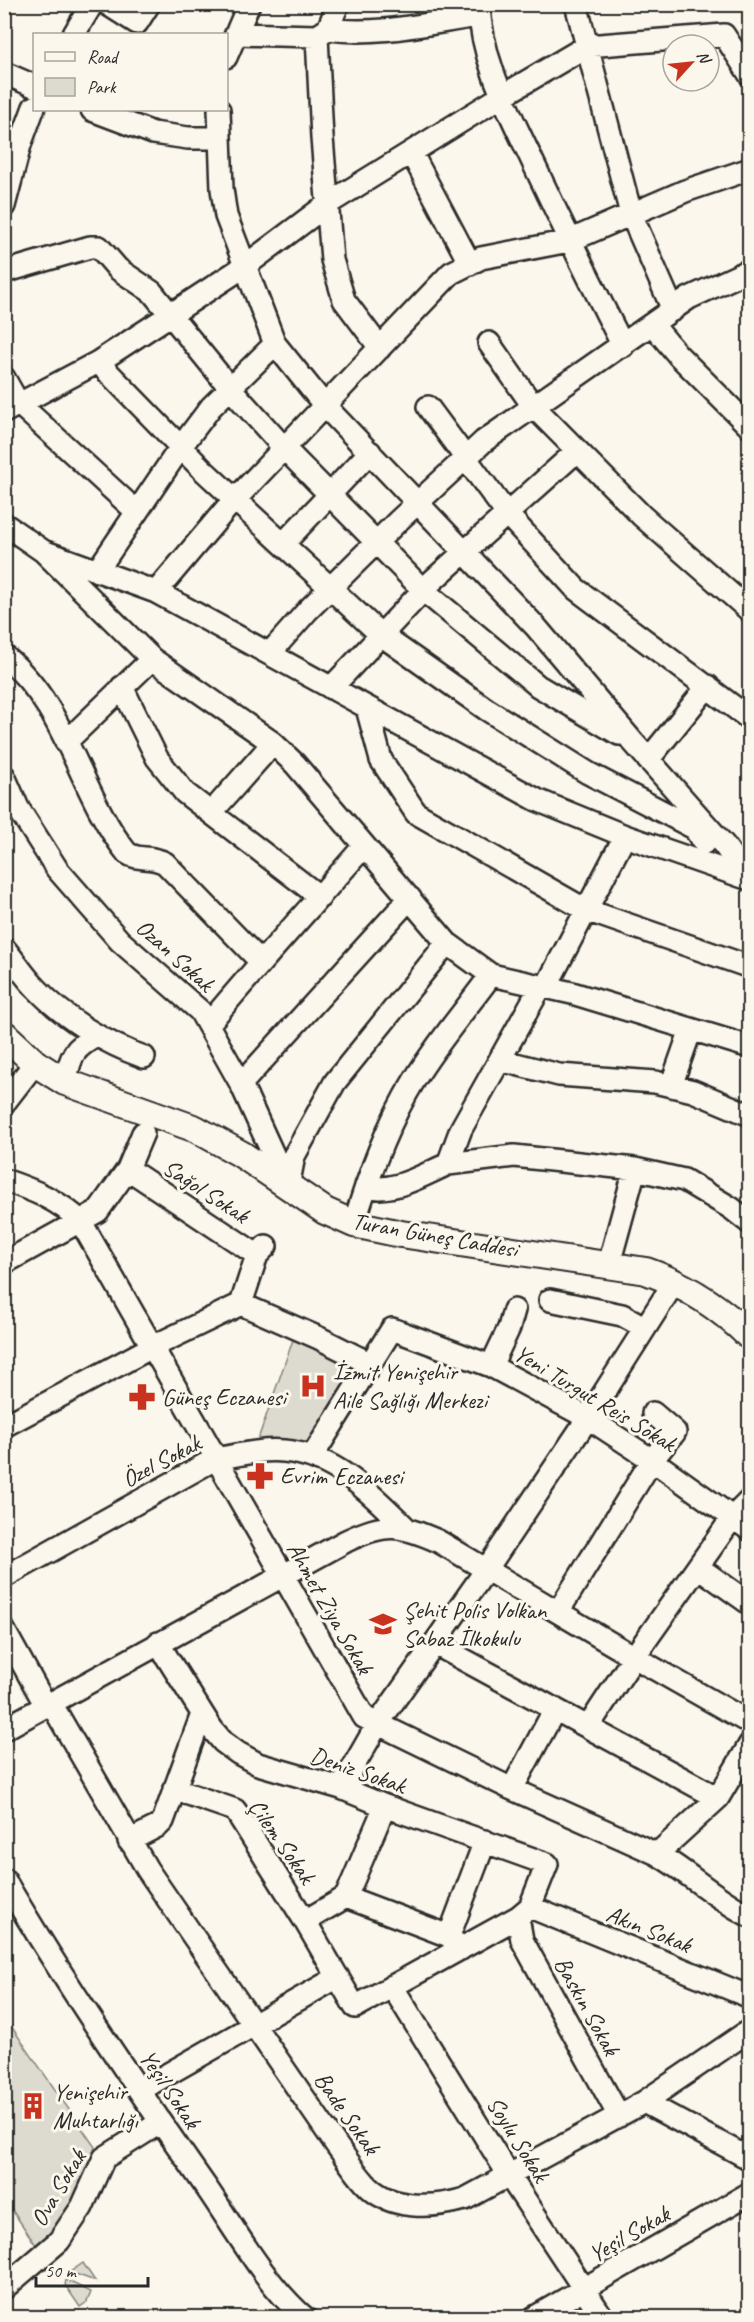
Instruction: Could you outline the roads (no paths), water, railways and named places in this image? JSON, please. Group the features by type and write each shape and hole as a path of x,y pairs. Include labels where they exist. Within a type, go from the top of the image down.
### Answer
{"main road":[{"name":"Turan Güneş Caddesi","path":"4,1034 35,1063 65,1082 196,1129 241,1154 325,1211 354,1224 401,1234 646,1271 675,1281 728,1315 750,1337"}],"street":[{"path":"75,33 92,4"},
{"path":"107,4 137,23 149,4"},
{"path":"228,52 249,4"},
{"path":"338,4 322,32 322,138 332,260 344,300 380,348"},
{"path":"576,4 631,214 673,310"},
{"path":"236,34 389,29 479,10 483,46 502,96 569,241 623,346"},
{"path":"11,408 98,362 245,266 329,203 587,46 724,35 750,75"},
{"path":"4,73 33,86"},
{"path":"4,206 17,153 33,110"},
{"path":"95,111 153,133 188,138 219,138"},
{"path":"219,111 225,210 276,344 325,406 536,627 648,760 724,845 748,879"},
{"path":"411,152 470,264"},
{"path":"156,592 236,498 451,273 481,258 569,241 685,191 750,169"},
{"path":"4,267 5,272 90,247 99,247 118,269 152,292 230,388 284,448 378,541 423,590 538,686 633,742"},
{"path":"270,653 330,588 484,441 689,298 750,270"},
{"path":"652,324 678,355 750,426"},
{"path":"97,571 180,448 211,407 276,344"},
{"path":"489,344 533,406 642,516 750,611"},
{"path":"98,362 180,448 381,635 486,709 588,773 694,828 708,848 717,868"},
{"path":"4,378 11,408 136,512"},
{"path":"428,407 507,514 576,589 750,719"},
{"path":"331,688 423,590 577,451"},
{"path":"283,544 370,452"},
{"path":"4,524 43,551 152,658 273,743 295,764 447,943 491,975 544,987 750,1047"},
{"path":"43,551 156,592 537,800 625,836 748,879"},
{"path":"4,656 31,682 127,853 132,856 148,856 165,863 260,961"},
{"path":"66,742 152,658"},
{"path":"648,760 708,686"},
{"path":"123,687 157,758 185,793 320,897"},
{"path":"367,708 381,760 416,813 586,910 750,967"},
{"path":"211,813 273,743"},
{"name":"Ozan Sokak","path":"4,776 18,808 57,869 120,941 200,1011 241,1084 288,1187"},
{"path":"448,1164 461,1129 544,987 625,836"},
{"path":"207,1025 260,961 281,941 364,846"},
{"path":"241,1084 410,898"},
{"path":"288,1187 294,1156 335,1082 447,943"},
{"path":"4,948 36,988 97,1036 144,1057"},
{"path":"354,1224 391,1122 415,1078 491,975"},
{"path":"671,1086 691,1029"},
{"path":"65,1082 71,1055 85,1042 97,1036"},
{"path":"500,1060 558,1075 601,1077 671,1086 693,1091 750,1115"},
{"path":"4,1103 35,1063"},
{"path":"4,1263 81,1222 103,1206 128,1169 142,1133"},
{"path":"366,1186 376,1189 394,1187 448,1164 514,1156 635,1169 684,1180 750,1222"},
{"name":"Sağol Sokak","path":"128,1169 261,1250 241,1304"},
{"path":"609,1264 635,1169"},
{"name":"Ahmet Ziya Sokak","path":"4,1180 38,1191 62,1206 81,1222 364,1717 512,1789 657,1854 679,1867 721,1900 750,1916"},
{"path":"341,1788 378,1725 588,1418 675,1281"},
{"path":"550,1300 622,1315 644,1327"},
{"path":"4,1426 152,1347 241,1304 369,1363"},
{"path":"491,1366 510,1328 514,1310"},
{"name":"Yeni Turgut Reis Sokak","path":"312,1457 392,1329 491,1366 588,1418 742,1523"},
{"path":"558,1612 652,1460 675,1432 653,1413"},
{"name":"Özel Sokak","path":"4,1577 215,1459 281,1451 312,1457 350,1477 406,1528"},
{"path":"588,1728 634,1657 698,1567 742,1523 750,1500"},
{"path":"4,1729 282,1575 360,1534 387,1527 406,1528 438,1541 750,1723"},
{"path":"698,1567 750,1604"},
{"name":"Bade Sokak","path":"4,1630 129,1841 349,2162 366,2185 381,2197 424,2206 447,2204 465,2199 510,2177 644,2102 750,2030"},
{"name":"Deniz Sokak","path":"158,1643 202,1714 223,1742 238,1754 258,1764 341,1788 548,1864 524,1912"},
{"path":"435,1644 718,1798"},
{"path":"512,1789 555,1709"},
{"path":"129,1841 163,1821 202,1714"},
{"path":"657,1854 718,1798 749,1747"},
{"name":"Çilem Sokak","path":"174,1789 235,1810 338,1977"},
{"name":"Çilem Sokak","path":"305,1921 346,1897 385,1806"},
{"path":"455,1942 485,1841"},
{"name":"Yeşil Sokak","path":"4,1879 37,1935 161,2122 279,2292 305,2318"},
{"name":"Çilem Sokak","path":"346,1897 455,1942"},
{"path":"140,2090 338,1977 355,2007 392,1986 455,1942 524,1912"},
{"name":"Akın Sokak","path":"524,1912 750,1997"},
{"name":"Baskın Sokak","path":"524,1912 522,1940 619,2116"},
{"name":"Soylu Sokak","path":"392,1986 510,2177 603,2318"},
{"path":"644,2102 750,2159"},
{"name":"Ova Sokak","path":"4,2288 59,2241 82,2207 104,2158 161,2122"},
{"name":"Yeşil Sokak","path":"533,2318 750,2193"}],"place":[{"name":"İzmit Yenişehir Aile Sağlığı Merkezi","path":"313,1386"},
{"name":"Güneş Eczanesi","path":"142,1397"},
{"name":"Evrim Eczanesi","path":"260,1476"},
{"name":"Şehit Polis Volkan Sabaz İlkokulu","path":"383,1624"},
{"name":"Yenişehir Muhtarlığı","path":"33,2106"}]}
